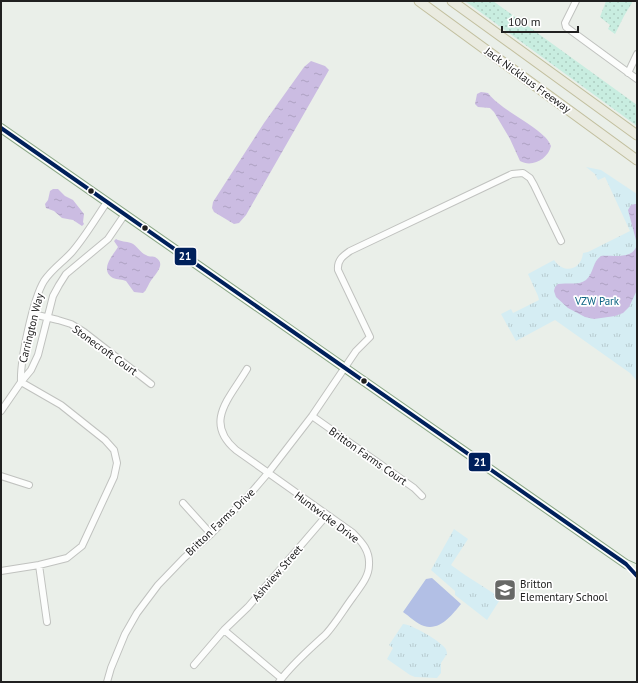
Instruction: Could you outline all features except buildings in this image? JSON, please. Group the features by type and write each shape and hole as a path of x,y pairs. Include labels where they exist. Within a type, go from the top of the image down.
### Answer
{"highway":[{"name":"Jack Nicklaus Freeway","path":"419,1 637,160"},
{"name":"Jack Nicklaus Freeway","path":"452,1 637,135"}],"main road":[{"path":"1,128 626,564 637,569"},
{"path":"626,564 637,576"}],"street":[{"path":"576,1 565,25 637,79"},
{"path":"628,73 637,54"},
{"name":"Britton Farms Drive","path":"107,682 125,634 137,613 158,585 184,558 211,534 268,473 312,416 346,368 356,351 370,337 338,270 338,262 342,257 350,251 512,174 524,173 534,184 561,241"},
{"name":"Carrington Way","path":"21,382 20,371 25,344 39,292 51,271 77,246 107,202"},
{"name":"Carrington Way","path":"1,411 31,370 38,355 53,296 66,274 108,238 125,214"},
{"name":"Stonecroft Court","path":"33,314 71,324 84,332 151,384"},
{"name":"Huntwicke Drive","path":"247,369 221,413 219,421 220,430 229,444 353,533 365,547 369,565 368,574 363,583 327,632 280,680"},
{"path":"1,571 39,566 67,558 82,546 114,477 117,463 114,450 105,440 61,405 21,382"},
{"name":"Britton Farms Court","path":"312,416 414,488 422,496"},
{"path":"1,476 29,485"},
{"path":"183,503 211,534"},
{"name":"Ashview Street","path":"194,665 224,630 248,607 327,515"},
{"path":"39,566 47,622"},
{"path":"224,630 280,680"}],"green space":[{"path":"465,1 493,1 637,105 637,126"},
{"path":"606,1 633,1 615,34 608,29 610,25 600,17"},
{"name":"VZW Park","path":"586,167 601,170 637,194 637,381 630,373 555,320 516,341 501,314 511,309 513,313 539,300 528,274 554,260 562,267 567,269 575,267 582,259 583,253 588,252 630,231 605,177 598,180 595,174"},
{"path":"454,529 468,539 451,565 501,598 487,620 455,595 455,591 431,570"},
{"path":"403,624 425,633 442,645 447,651 447,654 441,663 441,673 437,678 415,677 387,659 393,648 389,645"}],"shaded area":[{"path":"432,578 461,604 445,621 430,627 419,624 403,612 426,579"}],"water":[{"path":"311,61 325,66 329,70 246,215 239,223 234,224 214,212 212,208 213,202 264,123 304,67"},
{"path":"481,92 488,93 503,107 541,133 551,146 547,155 534,163 525,163 520,161 510,139 494,112 490,108 478,107 475,104 477,94"},
{"path":"53,189 58,189 65,196 73,200 84,214 84,224 82,226 73,220 62,218 54,211 46,208 45,204 48,200 50,191"},
{"path":"637,204 637,244 628,210 631,205"},
{"path":"116,239 133,244 144,254 155,257 160,262 160,268 143,293 134,292 126,281 113,278 107,271 108,262 118,247 114,241"},
{"path":"637,244 637,290 629,307 623,313 615,316 594,319 585,317 568,308 556,297 554,291 558,284 583,282 589,277 598,258 601,256 628,255 635,249"}],"transit line":[{"name":"21","path":"1,128 626,564 637,576"}],"place":[{"name":"Britton Elementary School","path":"505,590"}]}
